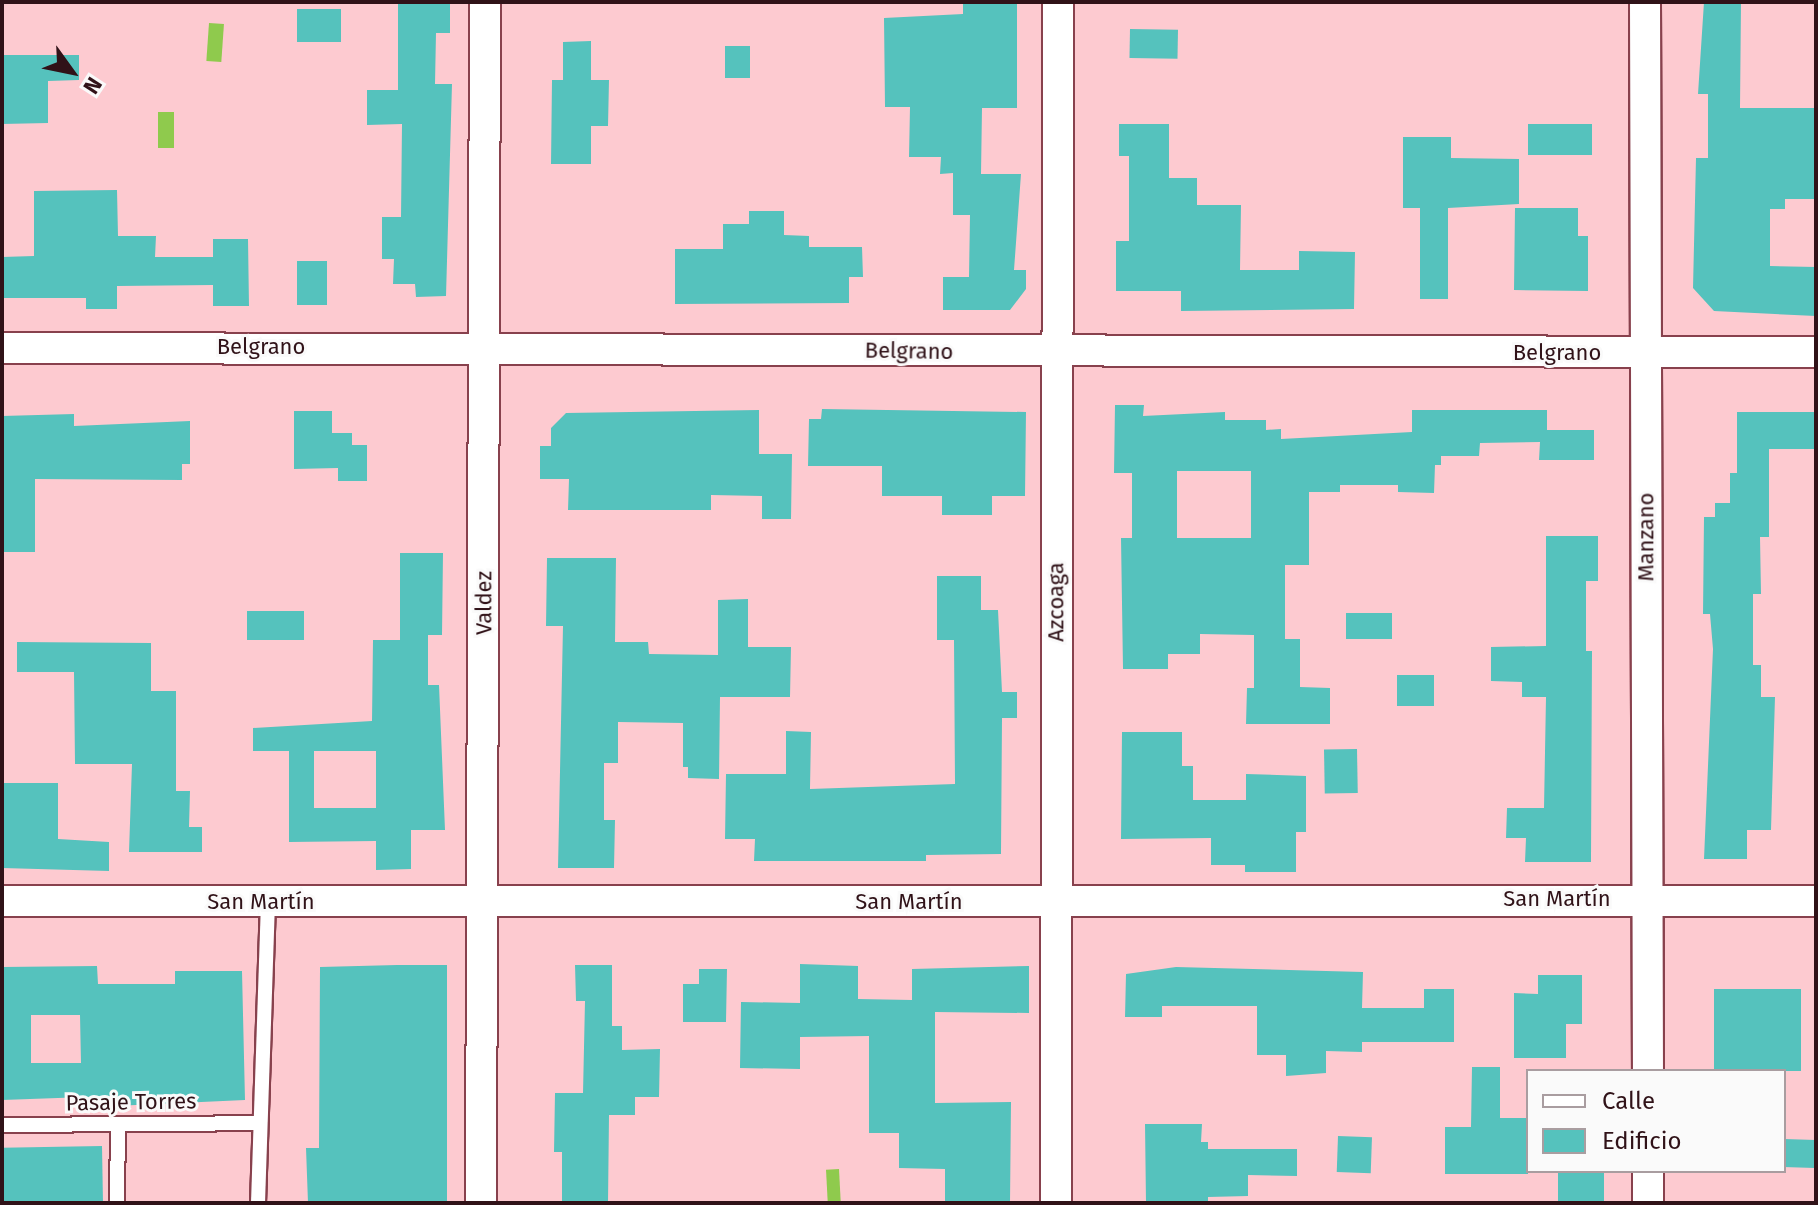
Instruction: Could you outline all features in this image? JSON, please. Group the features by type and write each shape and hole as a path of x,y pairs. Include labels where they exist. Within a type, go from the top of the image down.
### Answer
{"street":[{"name":"Valdez","path":"481,1203 485,2"},
{"name":"Azcoaga","path":"1056,1203 1058,2"},
{"name":"Manzano","path":"1645,2 1648,1069"},
{"name":"Belgrano","path":"2,348 485,347 1057,353 1816,352"},
{"name":"San Martín","path":"2,901 1056,902 1647,898 1816,901"},
{"path":"1648,1173 1648,1203"}],"lane":[{"path":"258,1203 268,902"},
{"name":"Pasaje Torres","path":"2,1125 260,1123"},
{"path":"117,1203 118,1125"}],"shaded area":[{"path":"209,23 224,24 221,62 206,61"},
{"path":"158,112 174,112 174,148 158,148"},
{"path":"839,1169 841,1203 828,1203 826,1170"}],"building":[{"path":"398,2 450,2 450,33 436,33 435,84 452,84 446,296 416,297 415,284 393,284 394,259 382,259 382,217 401,217 402,124 367,125 367,90 398,90"},
{"path":"963,2 1017,2 1017,108 982,108 981,174 1021,174 1014,270 1026,270 1026,289 1010,310 943,310 943,277 969,277 970,215 953,215 953,173 940,174 941,157 909,157 910,107 885,107 884,18 963,14"},
{"path":"1704,2 1741,2 1740,108 1816,108 1816,199 1785,199 1785,209 1770,209 1770,266 1816,267 1816,316 1714,311 1693,288 1696,158 1708,158 1708,94 1698,94"},
{"path":"297,9 341,9 341,42 297,42"},
{"path":"1130,29 1178,30 1177,59 1129,58"},
{"path":"591,41 591,80 609,80 608,126 591,126 591,164 551,164 552,80 563,80 563,42"},
{"path":"725,46 750,46 750,78 725,78"},
{"path":"2,55 79,55 79,80 48,81 48,123 2,124"},
{"path":"1119,124 1169,124 1169,178 1197,178 1197,205 1241,205 1240,270 1299,270 1299,251 1355,252 1354,309 1181,311 1181,291 1116,291 1116,241 1129,241 1129,156 1119,156"},
{"path":"1528,124 1592,124 1592,155 1528,155"},
{"path":"1403,137 1451,137 1451,158 1519,159 1519,204 1448,208 1448,299 1420,299 1420,208 1403,208"},
{"path":"117,190 118,236 156,236 155,257 213,257 213,239 248,239 249,306 213,306 213,285 117,286 117,309 86,309 86,298 2,298 2,257 34,256 34,191"},
{"path":"1515,208 1578,208 1578,236 1588,236 1588,291 1514,290"},
{"path":"749,211 784,211 784,235 809,236 809,247 862,247 863,277 849,277 849,303 675,304 675,249 723,249 723,224 749,224"},
{"path":"297,261 327,261 327,305 297,305"},
{"path":"1115,405 1144,405 1143,416 1225,412 1225,420 1266,420 1266,430 1281,429 1281,439 1412,432 1412,410 1547,410 1547,430 1594,430 1594,460 1539,460 1540,442 1480,443 1479,456 1441,456 1441,465 1435,465 1434,493 1398,492 1398,485 1340,485 1340,492 1309,492 1309,565 1285,565 1285,639 1300,639 1300,687 1330,688 1330,724 1246,724 1247,688 1254,688 1254,635 1200,634 1200,654 1168,654 1168,669 1123,669 1121,538 1132,538 1132,473 1114,473","holes":["1177,471 1251,471 1251,538 1177,538"]},
{"path":"822,409 1026,412 1025,496 992,496 992,515 942,515 942,496 882,496 882,466 808,466 809,419 821,419"},
{"path":"759,410 759,454 792,454 791,519 762,519 762,496 711,495 711,510 568,510 569,479 540,479 540,446 551,446 551,428 566,413"},
{"path":"294,411 332,411 332,433 352,433 352,445 367,445 367,481 338,481 338,468 294,469"},
{"path":"1737,412 1816,412 1816,449 1769,449 1769,537 1760,537 1761,594 1753,594 1753,665 1761,665 1761,697 1775,697 1771,830 1747,830 1747,859 1704,859 1713,649 1710,614 1703,614 1704,517 1715,517 1715,503 1730,503 1730,473 1737,473"},
{"path":"74,414 74,426 190,421 190,464 182,464 182,480 35,479 35,552 2,552 2,416"},
{"path":"1546,536 1598,536 1598,581 1586,581 1586,651 1592,651 1591,862 1525,862 1526,838 1506,838 1507,808 1544,808 1546,697 1522,697 1522,682 1491,681 1491,647 1546,646"},
{"path":"400,553 443,553 442,635 428,635 428,685 439,685 445,830 411,830 411,869 376,870 376,841 289,842 289,751 253,751 253,728 372,721 373,640 400,640","holes":["314,751 376,751 376,808 314,808"]},
{"path":"547,558 616,558 615,642 648,642 649,654 718,655 718,600 748,599 748,647 791,647 790,697 720,697 719,779 688,778 688,767 683,767 683,723 618,722 618,763 604,763 604,820 615,820 614,868 558,868 563,626 546,626"},
{"path":"937,576 981,576 981,610 998,610 1002,692 1017,692 1017,718 1002,718 1001,854 926,855 926,861 754,861 755,839 725,839 726,774 786,774 786,731 811,732 810,789 955,784 954,640 937,640"},
{"path":"247,611 304,611 304,640 247,640"},
{"path":"1346,613 1392,613 1392,639 1346,639"},
{"path":"17,642 151,643 151,691 176,691 176,791 190,791 189,827 202,827 202,852 129,852 132,764 75,764 74,672 17,672"},
{"path":"1397,675 1434,675 1434,706 1397,706"},
{"path":"1122,732 1182,732 1182,766 1193,766 1193,800 1246,800 1246,774 1306,776 1306,832 1296,832 1296,872 1245,872 1245,865 1211,865 1211,838 1121,839"},
{"path":"1357,749 1358,793 1325,794 1324,750"},
{"path":"4,783 58,783 58,839 109,842 109,871 2,868"},
{"path":"800,964 858,966 858,999 912,1000 912,969 1029,966 1029,1013 935,1012 935,1103 1011,1102 1010,1203 945,1203 945,1169 899,1168 899,1133 869,1133 869,1036 800,1037 800,1069 740,1068 741,1002 800,1003"},
{"path":"447,965 447,1203 308,1203 306,1148 319,1148 320,967"},
{"path":"575,965 612,965 612,1026 622,1026 622,1050 660,1049 659,1097 635,1097 635,1115 609,1115 608,1203 562,1203 562,1152 554,1152 555,1093 583,1093 585,1001 576,1001"},
{"path":"97,966 98,984 175,984 175,971 242,971 245,1100 114,1106 114,1096 2,1100 2,967","holes":["31,1015 80,1015 81,1063 31,1063"]},
{"path":"1176,967 1363,972 1362,1008 1424,1008 1424,989 1454,989 1454,1042 1362,1042 1362,1052 1326,1051 1326,1073 1286,1076 1286,1055 1257,1055 1257,1006 1162,1006 1162,1017 1125,1017 1126,974"},
{"path":"699,969 727,969 726,1022 683,1022 683,984 699,984"},
{"path":"1538,975 1582,975 1582,1024 1566,1024 1566,1058 1514,1058 1514,993 1538,994"},
{"path":"1714,989 1801,989 1801,1071 1714,1069"},
{"path":"1472,1067 1500,1067 1500,1118 1526,1118 1528,1174 1445,1174 1445,1127 1471,1127"},
{"path":"1145,1124 1202,1124 1201,1142 1208,1142 1208,1149 1297,1149 1297,1176 1248,1175 1248,1196 1208,1197 1208,1203 1146,1203"},
{"path":"1338,1136 1372,1137 1371,1173 1337,1172"},
{"path":"1786,1139 1816,1140 1815,1168 1786,1167"},
{"path":"102,1146 103,1203 3,1203 2,1148"},
{"path":"1558,1173 1604,1173 1604,1203 1558,1203"}]}
